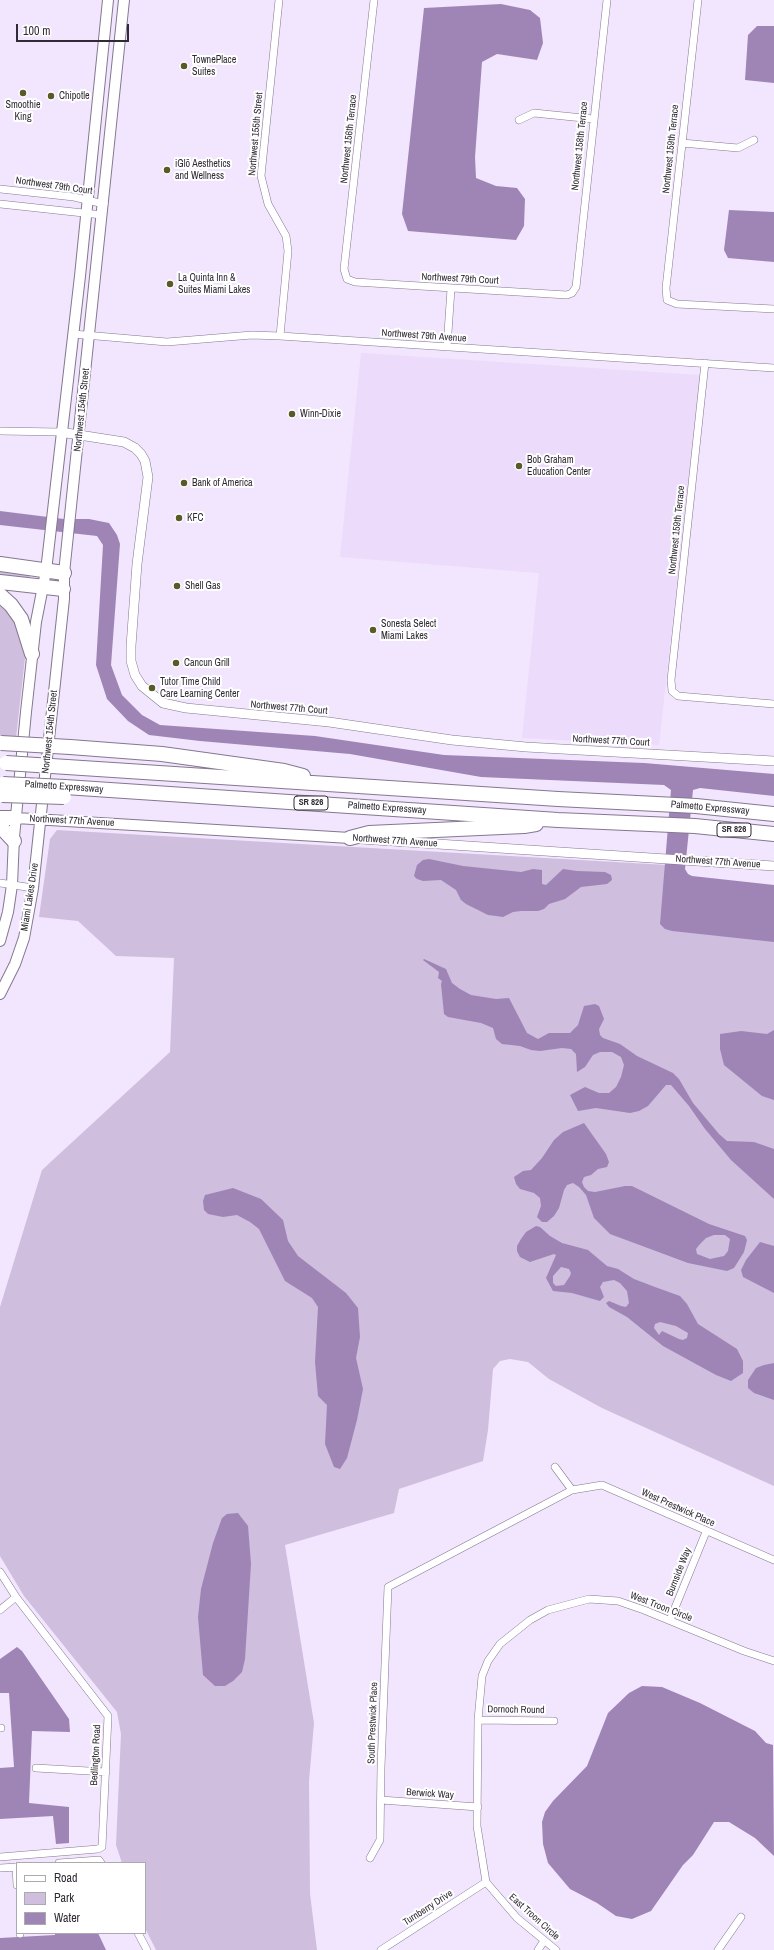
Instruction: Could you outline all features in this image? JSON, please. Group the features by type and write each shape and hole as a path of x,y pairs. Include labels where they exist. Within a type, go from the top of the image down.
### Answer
{"highway":[{"path":"0,564 64,573"},
{"path":"0,582 63,589"},
{"path":"0,595 11,605 21,620 32,654"},
{"path":"0,743 162,754 284,771 337,784"},
{"name":"Palmetto Expressway","path":"3,763 666,804 774,814"},
{"name":"Palmetto Expressway","path":"1,789 219,797 558,820 665,824 774,834"},
{"path":"0,818 16,818"},
{"path":"350,838 369,833 524,826 558,820"},
{"path":"0,826 14,842"}],"main road":[{"name":"Northwest 154th Street","path":"16,818 32,654 42,587 46,571 60,432 73,334 108,0"},
{"name":"Northwest 154th Street","path":"40,819 64,599 64,573 104,204 124,0"},
{"name":"Northwest 77th Avenue","path":"16,818 350,838"},
{"name":"Miami Lakes Drive","path":"0,941 9,906 12,886 16,818"},
{"name":"Miami Lakes Drive","path":"0,994 15,964 24,938 34,888 40,819"}],"street":[{"name":"Northwest 155th Street","path":"279,0 261,176 268,204 286,236 288,251 280,336"},
{"name":"Northwest 156th Terrace","path":"347,279 344,269 374,0"},
{"name":"Northwest 158th Terrace","path":"572,292 576,287 607,0"},
{"name":"Northwest 159th Terrace","path":"698,0 666,288 667,300 677,304 774,309"},
{"path":"520,120 534,113 593,119"},
{"path":"682,143 738,148 754,140"},
{"name":"Northwest 79th Court","path":"0,188 74,197 104,204"},
{"path":"0,204 102,215"},
{"name":"Northwest 79th Court","path":"347,279 355,282 451,289 567,295 572,292"},
{"path":"447,347 451,289"},
{"name":"Northwest 79th Avenue","path":"73,334 167,342 252,335 280,336 774,368"},
{"name":"Northwest 159th Terrace","path":"705,364 671,680 672,691 678,696 774,704"},
{"name":"Northwest 77th Court","path":"0,431 60,432 79,434 130,444 141,454 147,469 133,617 132,661 135,676 142,686 163,703 186,708 329,722 452,740 526,747 774,761"},
{"name":"Northwest 77th Avenue","path":"350,838 774,866"},
{"path":"0,883 12,886 34,888"},
{"path":"554,1467 572,1490"},
{"name":"West Prestwick Place","path":"388,1587 572,1490 602,1485 706,1532 774,1560"},
{"name":"Burnside Way","path":"670,1620 706,1532"},
{"name":"Bedlington Road","path":"0,1572 16,1597 108,1716 102,1847 0,1856"},
{"name":"South Prestwick Place","path":"370,1858 380,1840 388,1587"},
{"path":"0,1610 16,1597"},
{"name":"West Troon Circle","path":"478,1807 478,1720 482,1676 492,1655 509,1635 548,1610 589,1599 618,1601 670,1620 744,1651 774,1661"},
{"name":"Dornoch Round","path":"478,1720 554,1721"},
{"path":"36,1768 106,1772"},
{"name":"Berwick Way","path":"381,1800 478,1807"},
{"path":"478,1807 477,1826 486,1882"},
{"path":"80,1862 100,1861"},
{"path":"0,1868 16,1867"},
{"name":"East Troon Circle","path":"486,1882 517,1918 556,1950"},
{"name":"Turnberry Drive","path":"381,1950 486,1882"},
{"path":"718,1950 741,1916"},
{"path":"139,1934 147,1950"},
{"path":"538,1950 544,1941"}],"shaded area":[{"name":"Bob Graham Education Center","path":"361,353 700,375 659,745 522,738 539,573 340,557"}],"green space":[{"path":"0,569 29,575 30,580 0,577"},
{"path":"0,601 23,634 25,658 16,738 0,737"},
{"path":"57,830 667,865 774,936 774,1486 602,1408 549,1379 528,1362 510,1359 500,1361 493,1369 488,1430 483,1461 399,1489 394,1513 285,1545 314,1723 309,1781 310,1894 317,1950 156,1950 146,1930 146,1862 122,1862 116,1845 121,1734 117,1712 24,1596 0,1556 0,1307 42,1170 170,1052 174,958 116,956 78,921 39,917 50,839"}],"water":[{"path":"501,4 530,10 540,18 543,43 537,60 497,54 482,62 475,157 476,178 496,186 517,188 525,199 524,226 516,240 408,231 402,214 424,8"},
{"path":"757,26 774,26 774,83 745,80 748,35"},
{"path":"729,210 774,212 774,262 728,258 724,250"},
{"path":"0,511 64,519 89,519 109,523 117,535 120,544 111,665 122,695 142,715 160,725 315,736 444,755 644,763 774,774 774,796 700,788 693,790 685,869 688,874 692,876 774,885 774,942 672,931 665,929 660,924 671,790 664,785 481,777 350,754 149,735 128,721 107,699 96,665 103,545 97,536 0,525"},
{"path":"429,859 463,866 521,872 533,869 542,870 542,884 546,885 563,869 605,872 611,875 612,880 607,884 581,887 565,899 549,904 544,909 538,911 513,912 503,917 488,915 466,904 461,900 456,890 441,880 423,881 417,879 414,876 417,865 423,860"},
{"path":"424,959 446,969 452,983 471,995 496,999 509,998 527,1033 538,1039 549,1033 570,1033 578,1025 584,1006 595,1004 599,1006 604,1019 599,1029 600,1035 603,1038 620,1044 637,1056 673,1073 679,1079 693,1103 719,1134 727,1141 754,1142 774,1149 774,1199 731,1160 671,1085 666,1085 648,1106 639,1111 630,1113 596,1108 578,1111 570,1095 585,1087 599,1093 609,1093 616,1087 621,1077 624,1065 621,1057 612,1052 600,1052 593,1055 585,1067 577,1072 576,1054 571,1049 562,1048 540,1051 531,1050 520,1046 502,1044 496,1039 493,1028 481,1023 448,1017 444,1014 442,981 438,978 439,972 423,960"},
{"path":"774,1030 774,1100 762,1096 724,1065 720,1049 720,1034 741,1031 767,1034"},
{"path":"584,1123 606,1154 609,1162 607,1167 598,1169 591,1175 584,1177 582,1182 588,1191 595,1192 632,1186 709,1224 745,1236 747,1240 744,1252 734,1268 727,1271 688,1263 610,1234 594,1218 586,1195 573,1183 567,1185 564,1190 559,1208 554,1216 547,1222 542,1222 537,1217 541,1206 540,1198 534,1193 520,1189 516,1184 514,1177 523,1171 531,1170 542,1158 554,1140 563,1132","holes":["714,1235 725,1235 730,1239 728,1251 724,1256 710,1259 697,1254 696,1249 706,1238"]},
{"path":"233,1188 261,1199 283,1220 288,1241 298,1256 346,1293 358,1308 360,1337 356,1358 363,1389 347,1458 340,1469 334,1467 325,1444 327,1405 318,1396 315,1362 318,1307 312,1298 285,1281 259,1229 237,1215 223,1217 208,1214 204,1210 203,1201 205,1195"},
{"path":"536,1226 540,1227 550,1236 562,1243 588,1250 607,1266 618,1269 634,1279 680,1296 687,1304 698,1324 737,1349 743,1361 743,1373 731,1381 716,1375 663,1346 627,1317 609,1307 606,1303 609,1301 626,1307 629,1303 627,1291 620,1283 614,1280 603,1282 600,1287 604,1297 600,1301 572,1293 553,1291 546,1278 556,1255 554,1254 530,1262 520,1257 517,1251 517,1246 526,1232","holes":["561,1267 569,1269 571,1273 564,1285 556,1286 553,1283 553,1276","660,1322 676,1326 688,1333 687,1338 683,1340 679,1339 662,1331 659,1335 654,1328 655,1324"]},
{"path":"760,1242 774,1246 774,1293 743,1277 741,1270 746,1260"},
{"path":"774,1363 774,1400 754,1393 748,1388 748,1380 756,1368"},
{"path":"238,1513 248,1526 251,1564 245,1659 242,1672 233,1681 225,1686 215,1686 203,1675 198,1617 201,1589 213,1543 222,1518 227,1514"},
{"path":"17,1647 22,1651 69,1719 70,1732 32,1731 29,1803 69,1807 69,1843 56,1844 53,1816 0,1819 0,1768 14,1767 9,1693 0,1693 0,1659"},
{"path":"642,1686 662,1687 700,1703 755,1731 766,1743 773,1745 774,1856 755,1838 729,1822 714,1822 693,1855 683,1865 651,1911 632,1919 616,1916 597,1903 570,1889 548,1863 543,1844 542,1822 545,1812 553,1801 587,1766 608,1713 629,1693"},
{"path":"98,1934 106,1950 0,1950 0,1938"}],"place":[{"name":"TownePlace Suites","path":"184,66"},
{"name":"Smoothie King","path":"23,93"},
{"name":"Chipotle","path":"51,96"},
{"name":"iGlō Aesthetics and Wellness","path":"167,170"},
{"name":"La Quinta Inn & Suites Miami Lakes","path":"170,284"},
{"name":"Winn-Dixie","path":"292,414"},
{"name":"Bob Graham Education Center","path":"519,466"},
{"name":"Bank of America","path":"184,483"},
{"name":"KFC","path":"179,518"},
{"name":"Shell Gas","path":"177,586"},
{"name":"Sonesta Select Miami Lakes","path":"373,630"},
{"name":"Cancun Grill","path":"176,663"},
{"name":"Tutor Time Child Care Learning Center","path":"152,688"}]}
